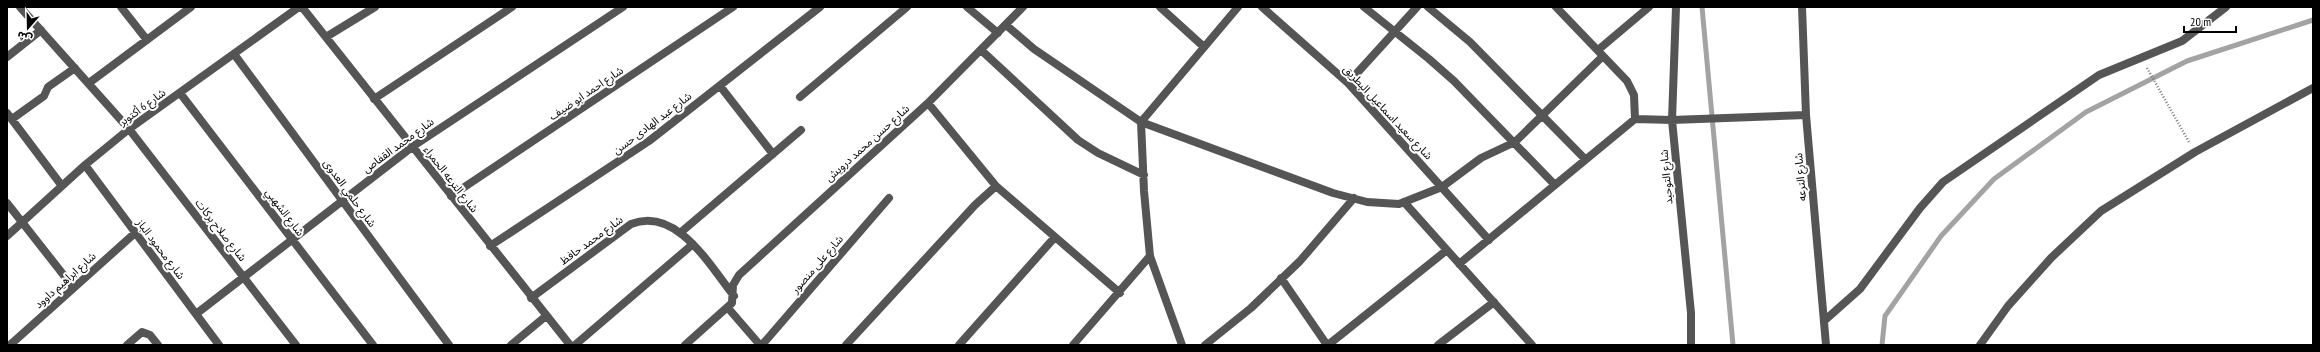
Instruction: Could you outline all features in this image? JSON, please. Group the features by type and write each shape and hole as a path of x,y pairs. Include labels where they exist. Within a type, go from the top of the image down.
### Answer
{"street":[{"name":"شارع صلاح بركات","path":"20,7 129,129 296,345"},
{"path":"121,7 147,40"},
{"path":"89,83 191,7"},
{"name":"شارع الترعه الحمراء","path":"301,7 531,298 570,345"},
{"name":"شارع 6 أكتوبر","path":"7,236 85,165 129,129 301,7"},
{"path":"326,37 375,7"},
{"path":"374,99 512,7"},
{"name":"شارع محمد القفاص","path":"196,314 412,147 622,7"},
{"name":"شارع احمد ابو ضيف","path":"451,196 733,7"},
{"name":"شارع عبد الهادى حسن","path":"490,246 619,161 720,86 820,7"},
{"path":"800,97 907,7"},
{"path":"968,7 998,33"},
{"name":"شارع حسن محمد درويش","path":"728,308 734,297 733,285 739,275 928,103 1023,7"},
{"path":"1160,7 1204,47"},
{"path":"1182,345 1150,256 1141,122 1238,7"},
{"name":"شارع سعيد اسماعيل البطريق","path":"1262,7 1348,83 1489,240"},
{"path":"1364,7 1449,76 1515,142 1555,185"},
{"path":"1348,83 1396,32 1417,7"},
{"path":"1428,7 1470,42 1544,115 1585,159"},
{"path":"1556,7 1632,88 1635,119"},
{"path":"1006,25 1034,48 1141,122 1305,182 1354,198 1399,204 1442,187 1481,158 1515,142 1544,115 1600,53 1649,7"},
{"name":"شارع التوحيد","path":"1676,7 1672,120 1691,313 1691,345"},
{"name":"شارع الترعه","path":"1802,7 1806,115 1826,345"},
{"path":"1824,320 1860,289 1920,208 1943,182 2099,75 2182,41 2226,7"},
{"path":"7,57 41,30"},
{"path":"981,50 1078,140 1098,153 1144,175"},
{"name":"شارع حلمي العدوى","path":"234,54 449,345"},
{"path":"62,186 9,116 44,96 48,87 75,68"},
{"path":"720,86 773,154"},
{"path":"1980,345 2008,306 2047,263 2101,211 2195,152 2313,88"},
{"name":"شارع الشهبي","path":"180,93 373,345"},
{"path":"928,103 996,186 1120,292"},
{"path":"1459,264 1635,119 1672,120 1806,115"},
{"path":"680,233 801,130"},
{"name":"شارع محمود الباز","path":"85,165 219,345"},
{"path":"846,345 975,205 996,186"},
{"name":"شارع على منصور","path":"761,345 889,198"},
{"path":"1205,345 1251,308 1300,261 1354,198"},
{"path":"1404,202 1532,345"},
{"path":"7,203 73,287"},
{"name":"شارع محمد حافظ","path":"531,298 631,224 648,220 657,221 680,233 693,244 734,297"},
{"name":"شارع ابراهيم داوود","path":"10,345 135,232"},
{"path":"959,345 1055,237"},
{"path":"575,345 693,244"},
{"path":"1282,278 1328,345 1447,250"},
{"path":"1073,345 1150,256"},
{"path":"1438,345 1494,302"},
{"path":"685,345 728,308 761,345"},
{"path":"510,345 546,316"},
{"path":"127,345 142,332 150,335 158,345"}],"path":[{"path":"2150,73 2195,152"}],"waterway":[{"path":"1702,7 1733,345"},
{"path":"1882,345 1885,316 1941,236 1994,179 2086,112 2187,61 2313,20"}]}
